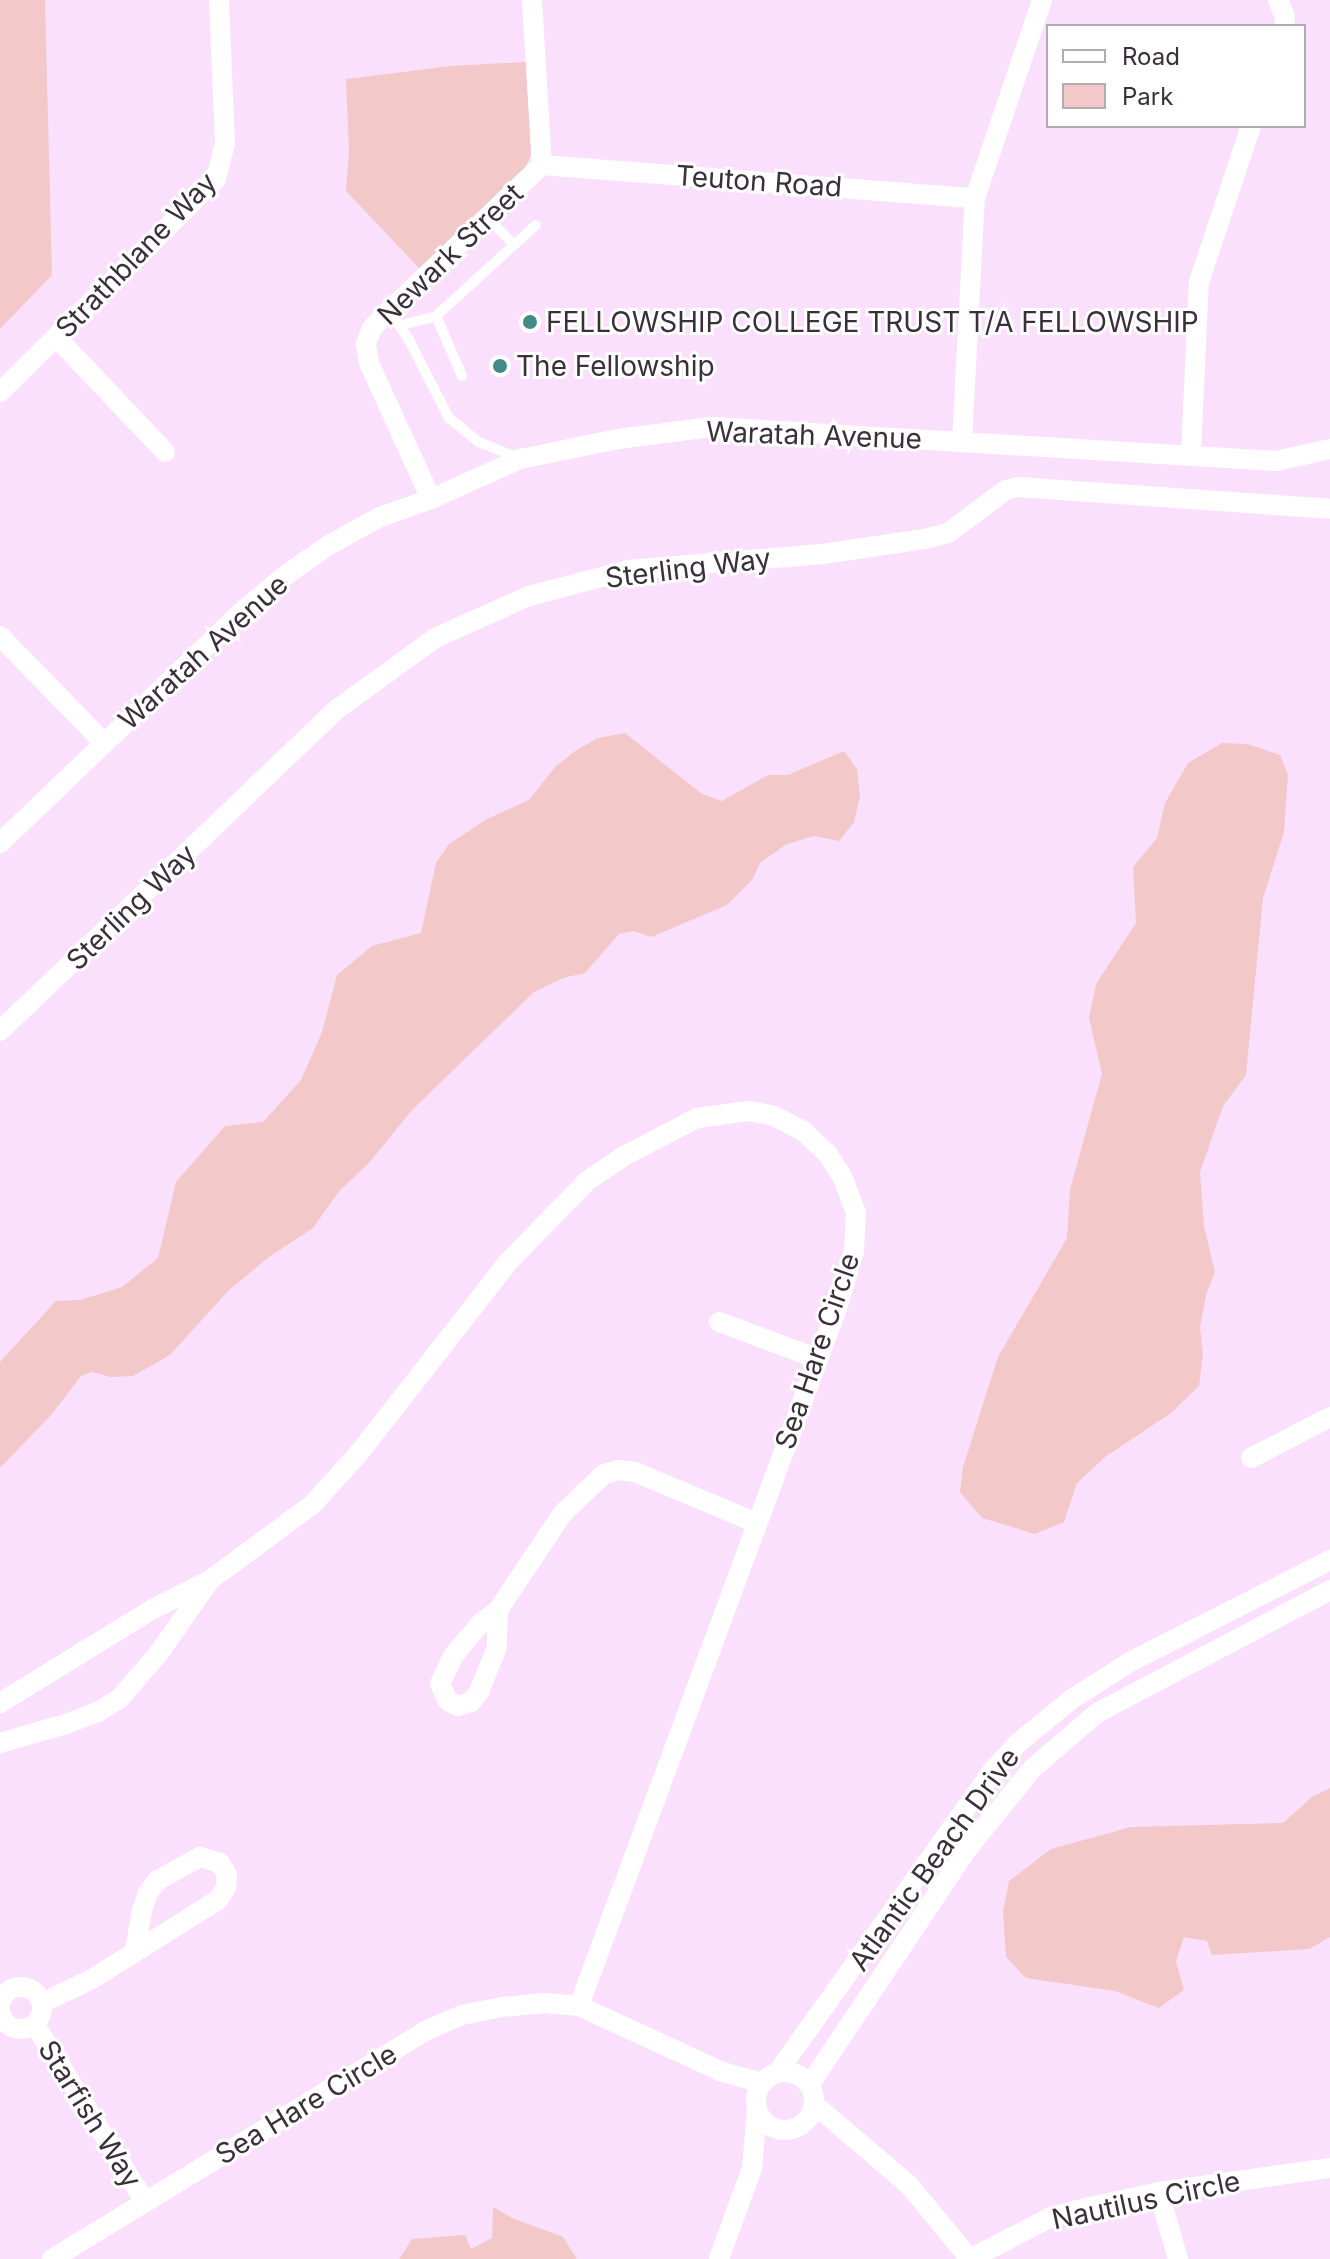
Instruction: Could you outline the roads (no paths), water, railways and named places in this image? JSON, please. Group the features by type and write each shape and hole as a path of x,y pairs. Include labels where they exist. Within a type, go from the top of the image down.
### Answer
{"street":[{"name":"Strathblane Way","path":"0,392 216,179 225,143 219,0"},
{"name":"Newark Street","path":"431,499 369,363 366,343 372,328 395,318 542,165 532,0"},
{"path":"962,442 975,198 1042,0"},
{"path":"1278,0 1285,17 1284,24"},
{"path":"1191,455 1199,282 1250,128"},
{"name":"Teuton Road","path":"542,165 975,198"},
{"path":"57,338 165,452"},
{"name":"Waratah Avenue","path":"0,843 283,577 329,545 380,517 431,499 520,459 618,439 712,427 1276,461 1330,449"},
{"name":"Sterling Way","path":"0,1031 336,710 435,638 529,596 628,570 822,554 925,539 948,533 1006,490 1018,487 1330,509"},
{"path":"0,636 104,743"},
{"name":"Sea Hare Circle","path":"0,1703 151,1610 210,1580 287,1526 333,1484 510,1260 566,1199 624,1156 697,1118 749,1111 774,1116 803,1131 827,1153 842,1176 856,1213 854,1251 837,1308 579,2006"},
{"path":"719,1322 816,1358"},
{"path":"1251,1458 1330,1417"},
{"path":"498,1610 563,1513 592,1482 604,1474 619,1470 635,1472 757,1523"},
{"name":"Atlantic Beach Drive","path":"763,2092 993,1770 1018,1743 1072,1699 1130,1662 1330,1560"},
{"name":"Sea Hare Circle","path":"0,1743 98,1712 120,1698 159,1653 210,1580"},
{"name":"Atlantic Beach Drive","path":"810,2084 968,1848 1012,1790 1045,1757 1097,1713 1144,1685 1330,1590"},
{"path":"1130,1662 1144,1685"},
{"path":"948,1834 968,1848"},
{"name":"Starfish Way","path":"42,2003 92,1979 218,1900 226,1888 227,1875 220,1863 200,1857 158,1880 145,1901 135,1950"},
{"name":"Starfish Way","path":"23,1987 39,1995 42,2003 40,2019 35,2025 21,2029 4,2027 0,2009 6,1993 23,1987"},
{"name":"Sea Hare Circle","path":"52,2259 425,2031 462,2015 545,2003 579,2006 763,2092"},
{"name":"Starfish Way","path":"35,2025 145,2202"},
{"path":"752,2168 785,2130 812,2112 810,2084 795,2073 763,2092"},
{"path":"763,2092 768,2125 785,2130"},
{"path":"719,2259 752,2168 763,2092"},
{"name":"Nautilus Circle","path":"812,2112 854,2140 909,2185 970,2259 1049,2218 1159,2192 1330,2168"},
{"path":"1159,2192 1178,2259"}],"lane":[{"path":"488,218 514,245"},
{"path":"520,459 479,442 449,418 395,318 436,316 536,225"},
{"path":"436,316 462,376"}],"place":[{"name":"FELLOWSHIP COLLEGE TRUST T/A FELLOWSHIP","path":"530,322"},
{"name":"The Fellowship","path":"500,366"}]}
